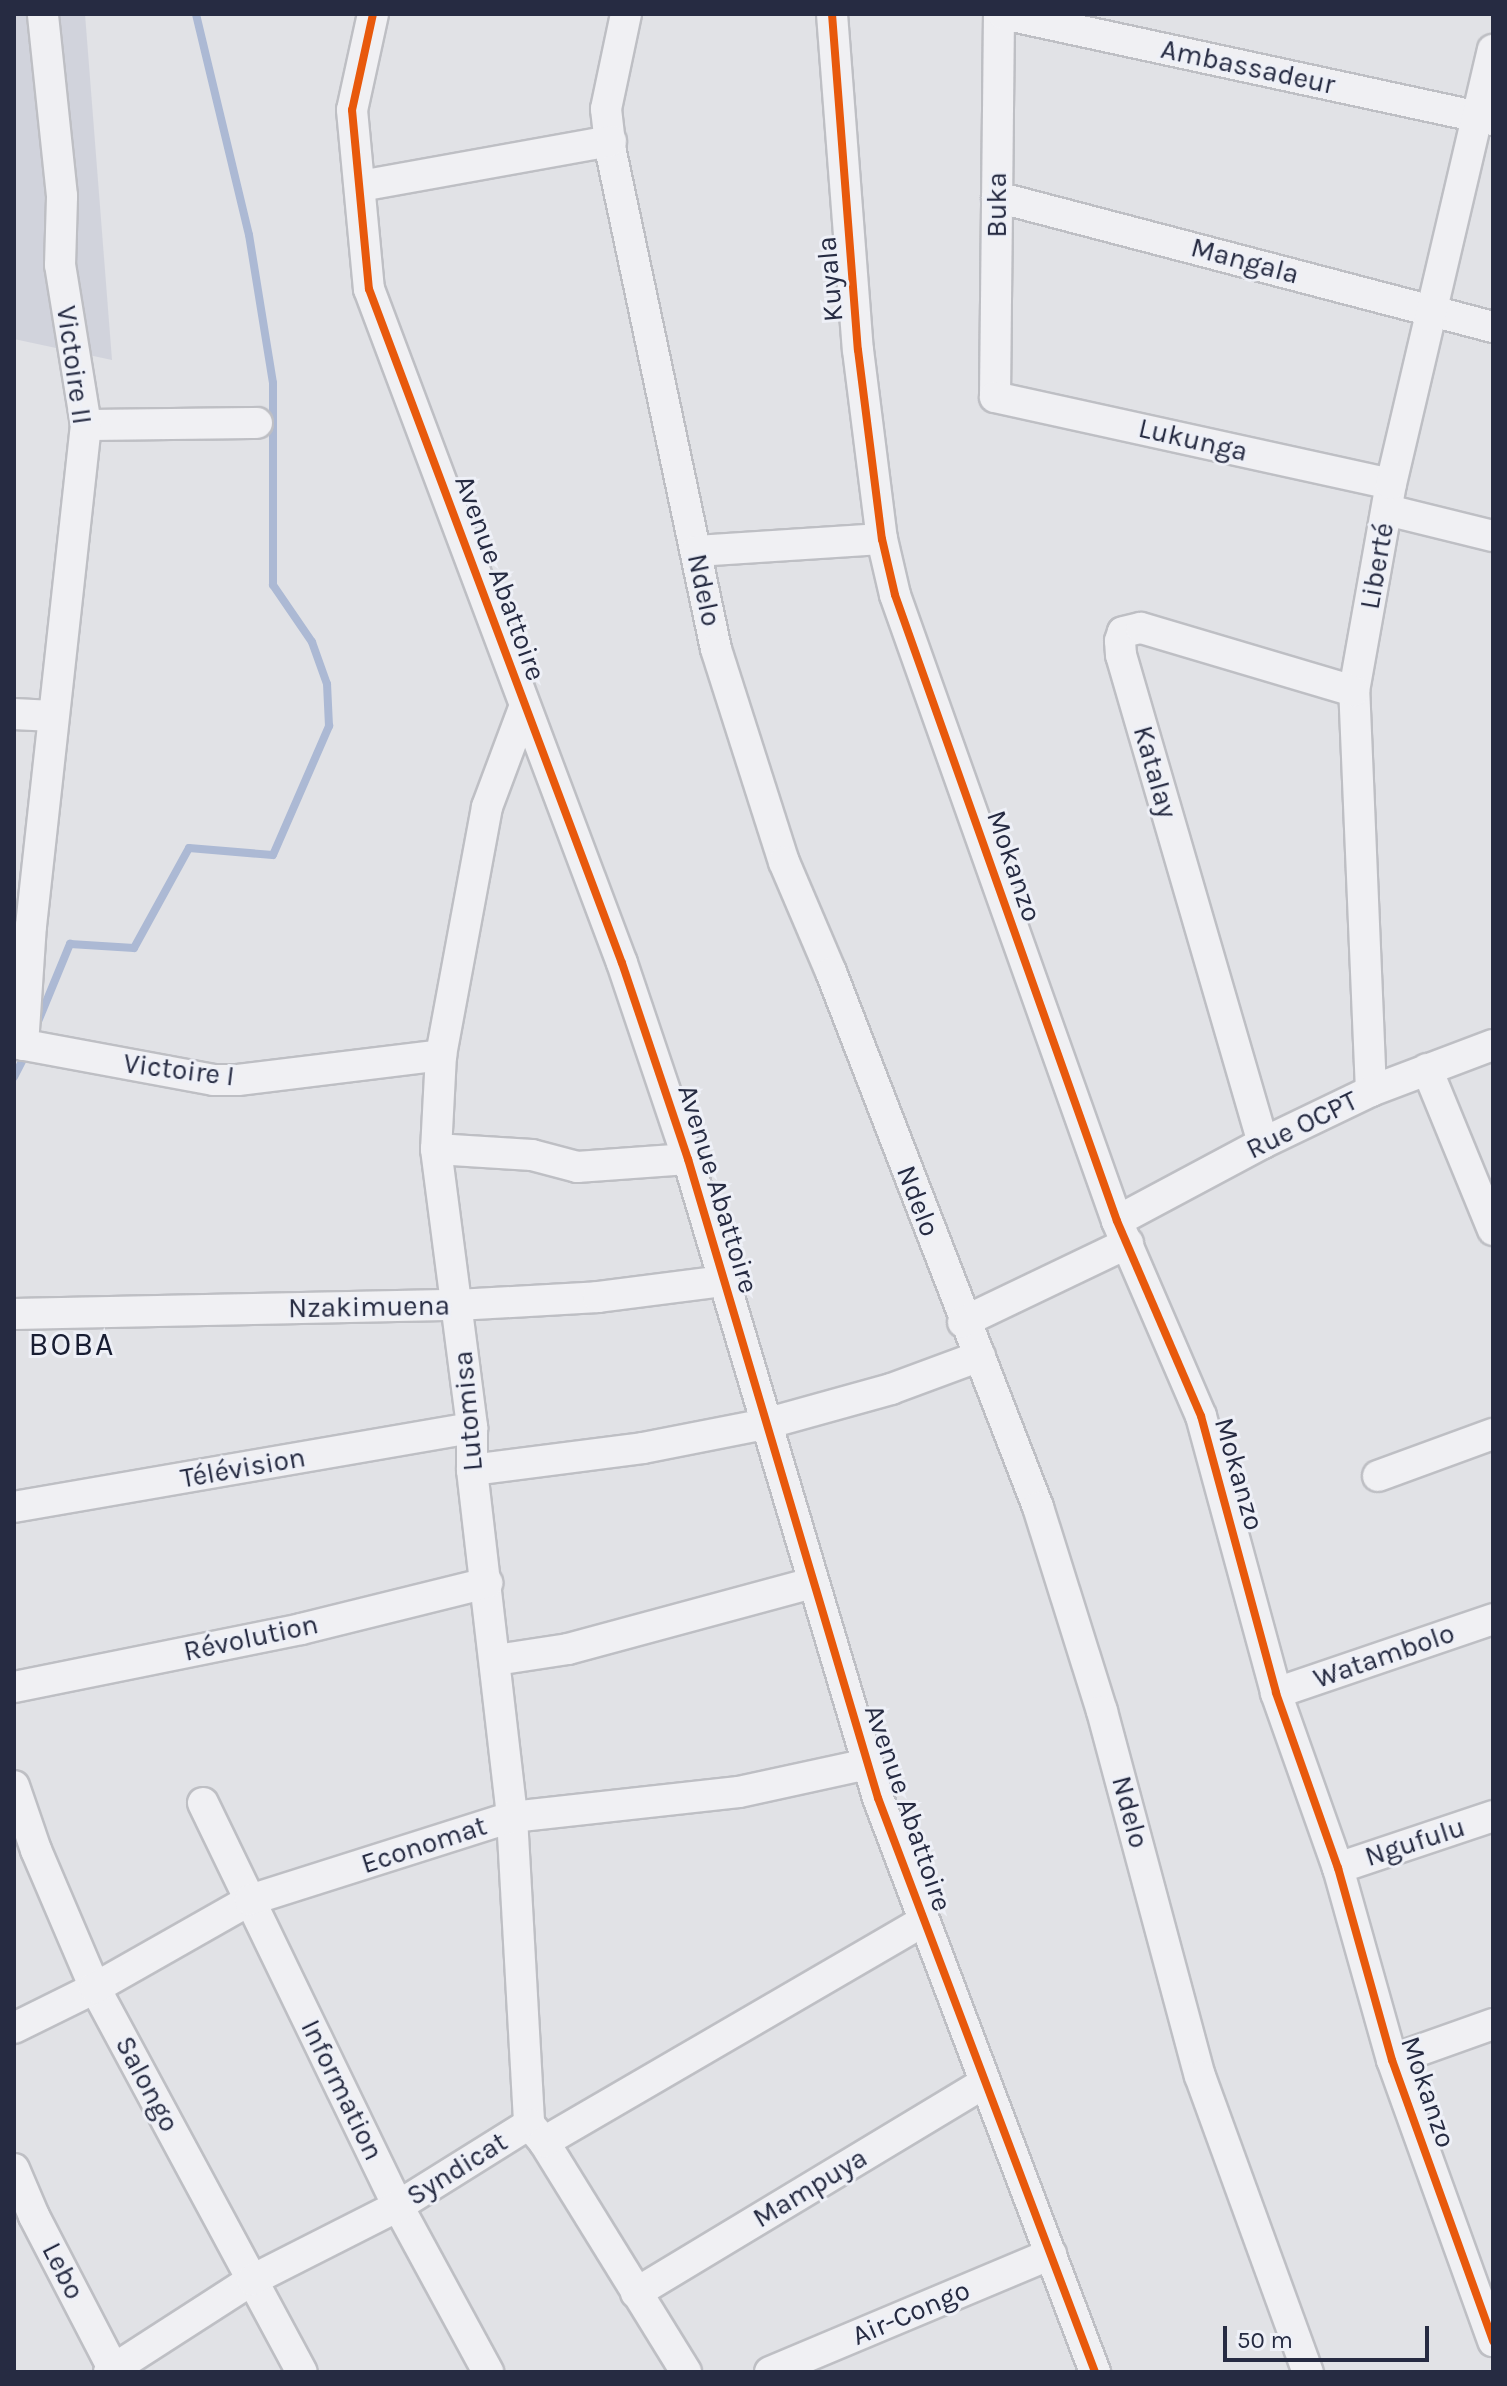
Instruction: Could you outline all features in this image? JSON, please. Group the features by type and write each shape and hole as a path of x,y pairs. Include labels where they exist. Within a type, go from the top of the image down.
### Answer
{"street":[{"name":"Victoire II","path":"18,1044 86,425 60,265 62,196 43,14"},
{"name":"Avenue Abattoire","path":"373,14 352,110 369,289 622,963 688,1159 867,1764 923,1921 1095,2372"},
{"name":"Ndelo","path":"626,14 606,109 716,649 784,862 831,972 963,1322 980,1356 1038,1507 1102,1711 1200,2076 1308,2372"},
{"name":"Kuyala","path":"832,14 858,350 882,539"},
{"name":"Ambassadeur","path":"1001,14 1485,118"},
{"name":"Buka","path":"995,397 1001,14"},
{"name":"Liberté","path":"1371,1091 1354,691 1389,497 1433,311 1485,118 1493,50"},
{"path":"360,186 611,141"},
{"name":"Mangala","path":"997,197 1493,327"},
{"name":"Lukunga","path":"995,397 1389,497 1493,536"},
{"path":"86,425 257,423"},
{"path":"696,551 882,539"},
{"name":"Mokanzo","path":"882,539 895,595 1123,1232 1201,1416 1276,1693 1338,1868 1392,2060 1493,2341"},
{"name":"Katalay","path":"1263,1143 1121,655 1120,641 1123,632 1141,628 1354,691"},
{"name":"Lutomisa","path":"524,708 487,807 441,1055 436,1149 472,1428 472,1470 496,1660 537,2133"},
{"path":"14,714 53,716"},
{"name":"Victoire I","path":"18,1044 213,1080 238,1080 441,1055"},
{"name":"Rue OCPT","path":"963,1322 1123,1232 1263,1143 1371,1091 1493,1045"},
{"path":"1427,1069 1493,1230"},
{"path":"436,1149 532,1155 577,1167 688,1159"},
{"name":"Nzakimuena","path":"14,1314 457,1305 598,1297 723,1281"},
{"path":"472,1470 643,1448 765,1424 891,1389 980,1356"},
{"name":"Télévision","path":"14,1507 472,1428"},
{"path":"1378,1476 1493,1434"},
{"name":"Révolution","path":"14,1687 301,1629 487,1583"},
{"path":"496,1660 568,1649 812,1583"},
{"name":"Watambolo","path":"1276,1693 1493,1619"},
{"name":"Economat","path":"14,2028 95,1988 250,1900 512,1817 739,1792 867,1764"},
{"name":"Salongo","path":"14,1786 36,1850 95,1988 302,2372"},
{"name":"Information","path":"203,1803 398,2206 488,2372"},
{"name":"Ngufulu","path":"1338,1868 1493,1816"},
{"name":"Syndicat","path":"113,2371 252,2280 537,2133 923,1921"},
{"path":"1392,2060 1493,2024"},
{"name":"Mampuya","path":"636,2293 984,2083"},
{"path":"537,2133 686,2372"},
{"name":"Lebo","path":"14,2169 34,2216 113,2371"},
{"name":"Air-Congo","path":"770,2372 1051,2254"}],"shaded area":[{"path":"14,14 85,14 112,360 14,339"}],"waterway":[{"path":"37,1024 70,944 134,948 189,848 273,855 329,726 327,684 312,642 273,585 273,383 249,235 196,14"},
{"path":"14,1077 27,1051"}],"cycle path":[{"path":"373,14 352,110 369,289 622,963 688,1159 878,1798 1095,2372"},
{"path":"832,14 858,350 882,539 895,595 1117,1221 1201,1416 1276,1693 1338,1868 1392,2060 1493,2341"}],"district":[{"name":"BOBA","path":"72,1345"}]}
